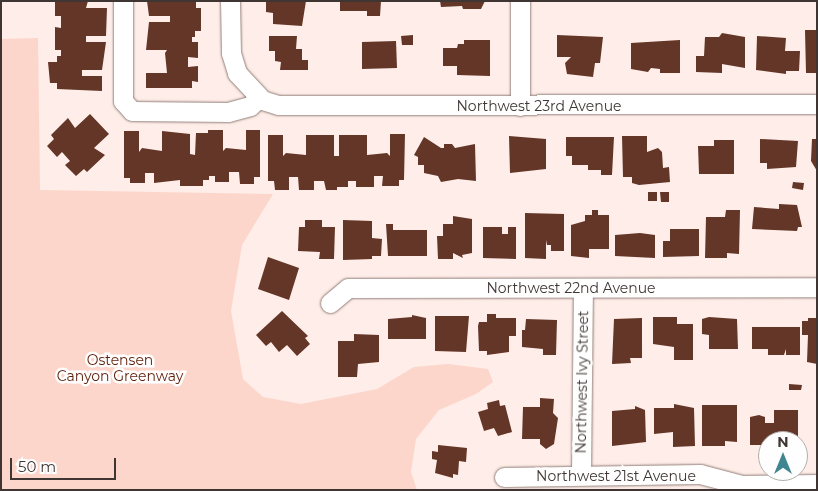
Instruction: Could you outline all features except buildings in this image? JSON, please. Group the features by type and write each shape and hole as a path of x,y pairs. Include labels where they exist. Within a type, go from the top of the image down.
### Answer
{"street":[{"path":"123,1 123,102 132,111 228,112 250,106 260,99 237,73 231,53 230,1"},
{"path":"520,1 520,106"},
{"name":"Northwest 23rd Avenue","path":"260,99 297,107 817,104"},
{"name":"Northwest 22nd Avenue","path":"330,303 348,288 817,288"},
{"name":"Northwest Ivy Street","path":"581,475 583,289"},
{"name":"Northwest 21st Avenue","path":"504,476 700,474 742,485 817,484"}],"green space":[{"name":"Ostensen Canyon Greenway","path":"38,38 40,190 273,194 242,245 231,311 243,379 263,397 301,404 377,389 414,367 448,364 488,369 493,382 476,394 439,410 416,439 411,472 417,490 1,490 1,39"}]}
